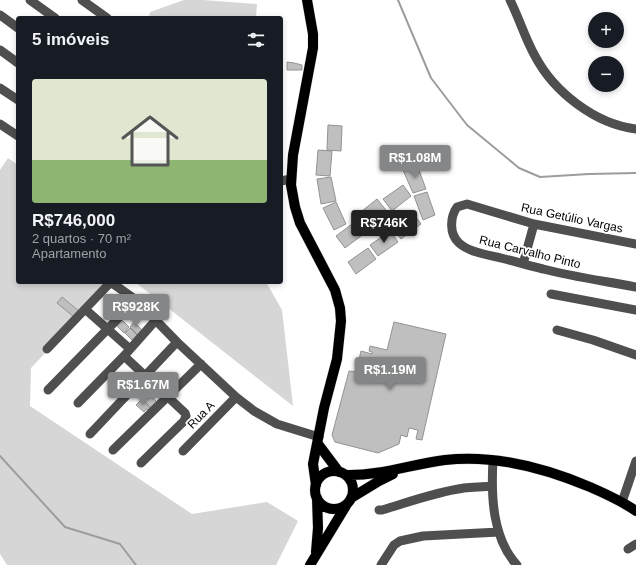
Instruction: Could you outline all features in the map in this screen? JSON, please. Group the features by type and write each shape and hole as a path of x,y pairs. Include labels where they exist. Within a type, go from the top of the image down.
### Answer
{"main road":[{"path":"307,0 313,34 313,48 293,155 286,180 300,223 335,290 341,314 341,328 337,359 324,408 313,464 316,485 318,528 313,560"},
{"path":"313,560 353,492 353,486 350,480 318,441"},
{"path":"316,485 322,475 328,472 370,475 420,464 448,460 466,458 493,460 538,468 580,483 622,502 636,511"},
{"path":"317,498 321,504 327,508 341,508 349,501 380,481 406,468"}],"street":[{"path":"30,0 52,16"},
{"path":"82,0 104,16"},
{"path":"510,0 538,62 561,90 589,112 623,128 636,129"},
{"path":"0,15 16,27"},
{"path":"0,50 16,62"},
{"path":"0,88 16,99"},
{"path":"0,124 16,135"},
{"name":"Rua Carvalho Pinto","path":"480,207 467,204 461,205 453,212 451,222 453,233 458,242 464,247 543,269 636,287"},
{"name":"Rua Getúlio Vargas","path":"480,207 534,224 636,244"},
{"path":"523,264 534,224"},
{"path":"47,349 109,284"},
{"path":"114,284 136,300 177,342 236,397 254,411 277,424 318,441"},
{"path":"552,294 636,310"},
{"path":"48,390 136,300"},
{"path":"85,309 130,349"},
{"path":"78,403 156,321"},
{"path":"557,330 593,340 636,355"},
{"path":"90,434 177,342"},
{"path":"124,356 185,413 186,419 141,463"},
{"path":"113,450 201,364"},
{"name":"Rua A","path":"183,451 236,397"},
{"path":"493,460 492,486 499,532 508,553 517,565"},
{"path":"622,502 636,461"},
{"path":"378,510 449,491 464,488 492,486"},
{"path":"381,565 394,545 400,541 423,536 499,532"},
{"path":"628,549 636,544"}],"shaded area":[{"path":"184,0 257,4 256,16 149,16 150,12"},
{"path":"8,158 16,164 16,284 110,284 31,368 30,406 192,514 267,502 298,521 276,565 7,565 0,554 0,170"},
{"path":"138,284 267,284 282,310 293,406"}],"building":[{"path":"287,62 302,65 302,70 287,70"},
{"path":"328,125 342,126 341,151 327,150"},
{"path":"318,150 332,151 330,176 316,175"},
{"path":"417,165 426,189 413,193 403,170"},
{"path":"331,177 336,201 321,204 317,179"},
{"path":"403,185 411,196 392,211 383,199"},
{"path":"427,192 435,215 423,220 414,196"},
{"path":"377,199 386,210 366,225 357,215"},
{"path":"336,202 346,224 334,230 323,208"},
{"path":"413,213 421,224 401,239 393,227"},
{"path":"356,221 365,233 345,248 336,236"},
{"path":"390,231 398,242 378,256 370,245"},
{"path":"368,248 376,259 356,274 348,262"},
{"path":"62,297 79,311 74,317 57,303"},
{"path":"123,321 129,327 124,333 117,326"},
{"path":"134,322 142,330 138,335 130,327"},
{"path":"394,322 446,334 422,440 416,439 418,430 409,428 407,437 401,435 399,444 378,453 335,442 332,435 349,371 356,372 361,351 372,354 372,352 369,351 370,346 387,350"},
{"path":"130,328 138,336 133,341 125,333"},
{"path":"149,394 157,402 151,408 143,400"},
{"path":"141,400 151,409 146,409 144,412 136,405"}],"waterway":[{"path":"398,0 431,78 467,125 519,168 540,177 636,173"},
{"path":"0,456 65,527 120,544 136,565"}]}
